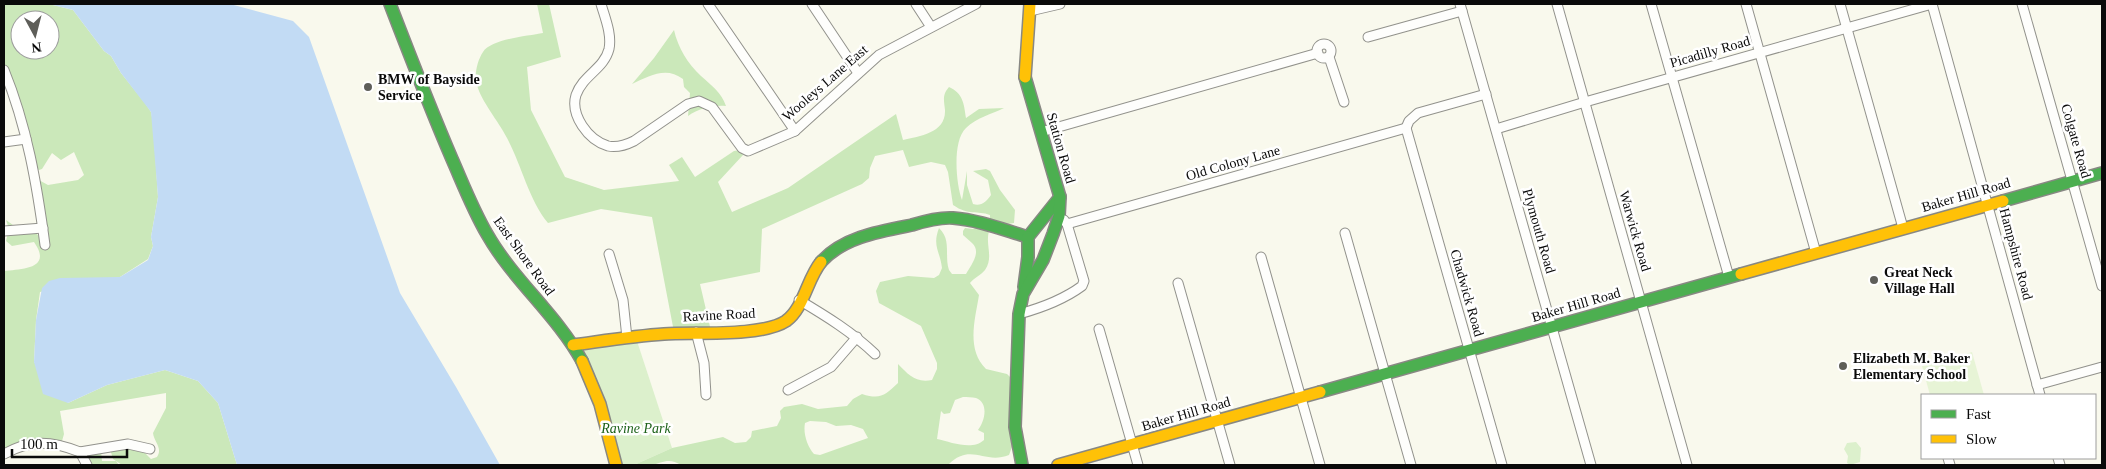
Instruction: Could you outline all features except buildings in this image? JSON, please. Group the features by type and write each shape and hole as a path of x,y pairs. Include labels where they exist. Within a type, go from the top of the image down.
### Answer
{"street":[{"name":"East Shore Road","path":"390,4 431,110 471,204 487,235 509,266 573,345 582,360 600,404 616,465"},
{"name":"Wooleys Lane East","path":"601,4 610,37 609,49 603,62 579,86 575,98 576,112 587,131 607,146 624,145 634,141 688,104 699,101 707,103 712,107 742,148 746,150 754,149 795,130 880,55 976,4"},
{"path":"708,4 795,130"},
{"path":"812,4 858,73"},
{"path":"916,4 931,27"},
{"path":"1030,7 1060,4"},
{"name":"Warwick Road","path":"1557,4 1687,465"},
{"path":"1651,4 1729,277"},
{"path":"1746,4 1816,253"},
{"path":"1840,4 1904,228"},
{"name":"Picadilly Road","path":"1496,129 1932,4"},
{"name":"Hampshire Road","path":"1932,4 2040,394"},
{"name":"Colgate Road","path":"2022,4 2102,286"},
{"name":"Station Road","path":"1023,294 1063,220 1060,197 1025,76 1030,7"},
{"path":"1368,37 1461,8"},
{"name":"Plymouth Road","path":"1461,8 1591,465"},
{"path":"1041,132 1318,53 1319,46 1326,44 1331,48 1329,57 1344,102"},
{"path":"4,70 17,104 34,172 45,245"},
{"path":"1406,128 1409,121 1418,113 1486,94"},
{"name":"Old Colony Lane","path":"1063,220 1406,128"},
{"name":"Chadwick Road","path":"1406,128 1502,465"},
{"path":"4,142 26,139"},
{"name":"Baker Hill Road","path":"1058,465 2102,173"},
{"path":"1028,237 1060,197"},
{"name":"Ravine Road","path":"573,345 696,332 735,332 781,324 793,314 815,270 825,258 843,245 875,232 952,218 971,220 1028,237"},
{"path":"1019,314 1038,309 1071,294 1082,286 1084,281 1063,220"},
{"path":"4,231 43,228"},
{"path":"1345,233 1411,465"},
{"name":"Station Road","path":"1022,465 1014,425 1019,314 1028,257 1028,237"},
{"path":"609,254 621,293 627,338"},
{"path":"1262,257 1320,465"},
{"path":"1178,282 1230,465"},
{"path":"799,300 835,321 857,337 875,354"},
{"path":"1099,329 1138,465"},
{"path":"696,332 704,367 706,395"},
{"path":"788,390 831,367 857,337"},
{"path":"2037,385 2102,367"},
{"path":"4,454 23,446 37,443 58,444 80,452 128,444 150,449"},
{"path":"80,452 87,465"}],"green space":[{"path":"4,4 49,4 73,10 104,51 111,56 121,73 145,103 151,112 153,122 158,197 151,237 153,246 148,259 120,277 40,292 36,320 34,362 68,403 107,385 165,370 198,381 218,403 237,465 122,465 113,459 110,449 128,444 144,452 151,459 157,457 159,448 153,433 166,408 166,393 60,411 64,434 62,441 58,444 37,443 4,454 4,271 33,266 38,263 40,258 39,251 34,242 12,246 6,241 9,229 6,220 13,225 16,231 36,233 41,239 37,179 48,185 78,180 84,175 74,152 61,160 52,153 42,169 36,168 4,70"},
{"path":"537,4 549,4 561,57 527,67 531,110 565,177 604,190 679,181 669,165 682,157 695,177 734,151 740,150 743,155 718,182 732,212 788,188 896,114 903,140 937,129 944,118 944,95 949,87 954,89 960,96 966,118 979,109 1004,108 979,119 966,128 959,142 956,163 962,200 967,171 967,185 973,204 981,204 991,195 988,180 973,171 986,169 990,171 1000,190 1015,210 1014,223 1001,225 989,231 988,265 970,283 979,295 974,324 976,353 986,369 1007,374 1011,378 1012,447 1009,455 992,458 971,454 964,455 956,458 948,465 681,465 673,461 666,461 649,465 634,465 672,448 723,437 735,443 746,442 751,437 752,431 777,426 781,418 780,411 784,407 802,404 818,409 847,406 853,399 862,394 874,397 882,395 890,391 898,383 898,364 909,375 917,379 932,380 937,369 937,363 921,326 879,303 876,291 880,282 908,276 934,278 939,275 942,268 936,239 939,228 947,243 949,270 952,274 966,274 975,258 976,250 972,243 963,235 963,231 965,228 973,229 990,222 990,215 968,212 953,205 948,172 945,165 931,162 909,167 903,150 875,156 870,168 869,178 862,184 762,229 760,272 700,284 711,331 674,332 652,217 601,209 548,223 530,193 507,138 479,91 476,81 477,68 483,52 487,48 502,41 543,33","holes":["963,397 976,398 983,404 984,417 978,430 984,433 984,440 974,445 968,445 937,439 941,411 944,414 950,413 955,400","810,421 826,422 836,426 851,425 863,429 868,438 820,455 814,454 805,435 805,423"]},
{"path":"674,30 678,43 688,61 719,93 726,106 706,108 688,116 690,93 684,87 683,79 670,73 658,74 632,84"},
{"name":"Ravine Park","path":"635,335 672,448 634,465 617,465 578,352 594,343"},
{"path":"1972,352 1984,394 1930,394 1922,366"},
{"path":"1856,442 1861,448 1860,462 1850,465 1847,463 1848,456 1844,449 1847,443"},
{"path":"101,451 102,461 116,461 119,465 87,465 80,452"}],"water":[{"path":"49,4 230,4 293,21 309,37 400,293 500,465 237,465 218,403 198,381 165,370 107,385 68,403 43,394 34,362 36,320 42,288 49,281 60,278 120,277 148,260 153,246 151,237 158,197 151,112 121,73 111,56 104,51 73,10"}],"traffic: fast":[{"path":"390,4 444,140 482,225 509,267 560,328 582,361"},
{"path":"1022,465 1015,427 1019,314 1023,294 1043,260 1053,234 1059,216 1060,197 1025,77"},
{"path":"2003,201 2102,173"},
{"path":"1028,237 1060,197"},
{"path":"821,262 830,253 863,236 937,219 953,218 972,221 1028,237"},
{"path":"1024,287 1028,257 1028,237"},
{"path":"1320,392 1741,274"}],"traffic: slow":[{"path":"1025,77 1030,4"},
{"path":"1741,274 2003,201"},
{"path":"573,345 664,334 745,332 775,326 786,321 797,309 821,262"},
{"path":"582,361 600,404 616,465"},
{"path":"1058,465 1320,392"}],"place":[{"name":"BMW of Bayside Service","path":"368,87"},
{"name":"Great Neck Village Hall","path":"1874,280"},
{"name":"Elizabeth M. Baker Elementary School","path":"1843,366"}]}
